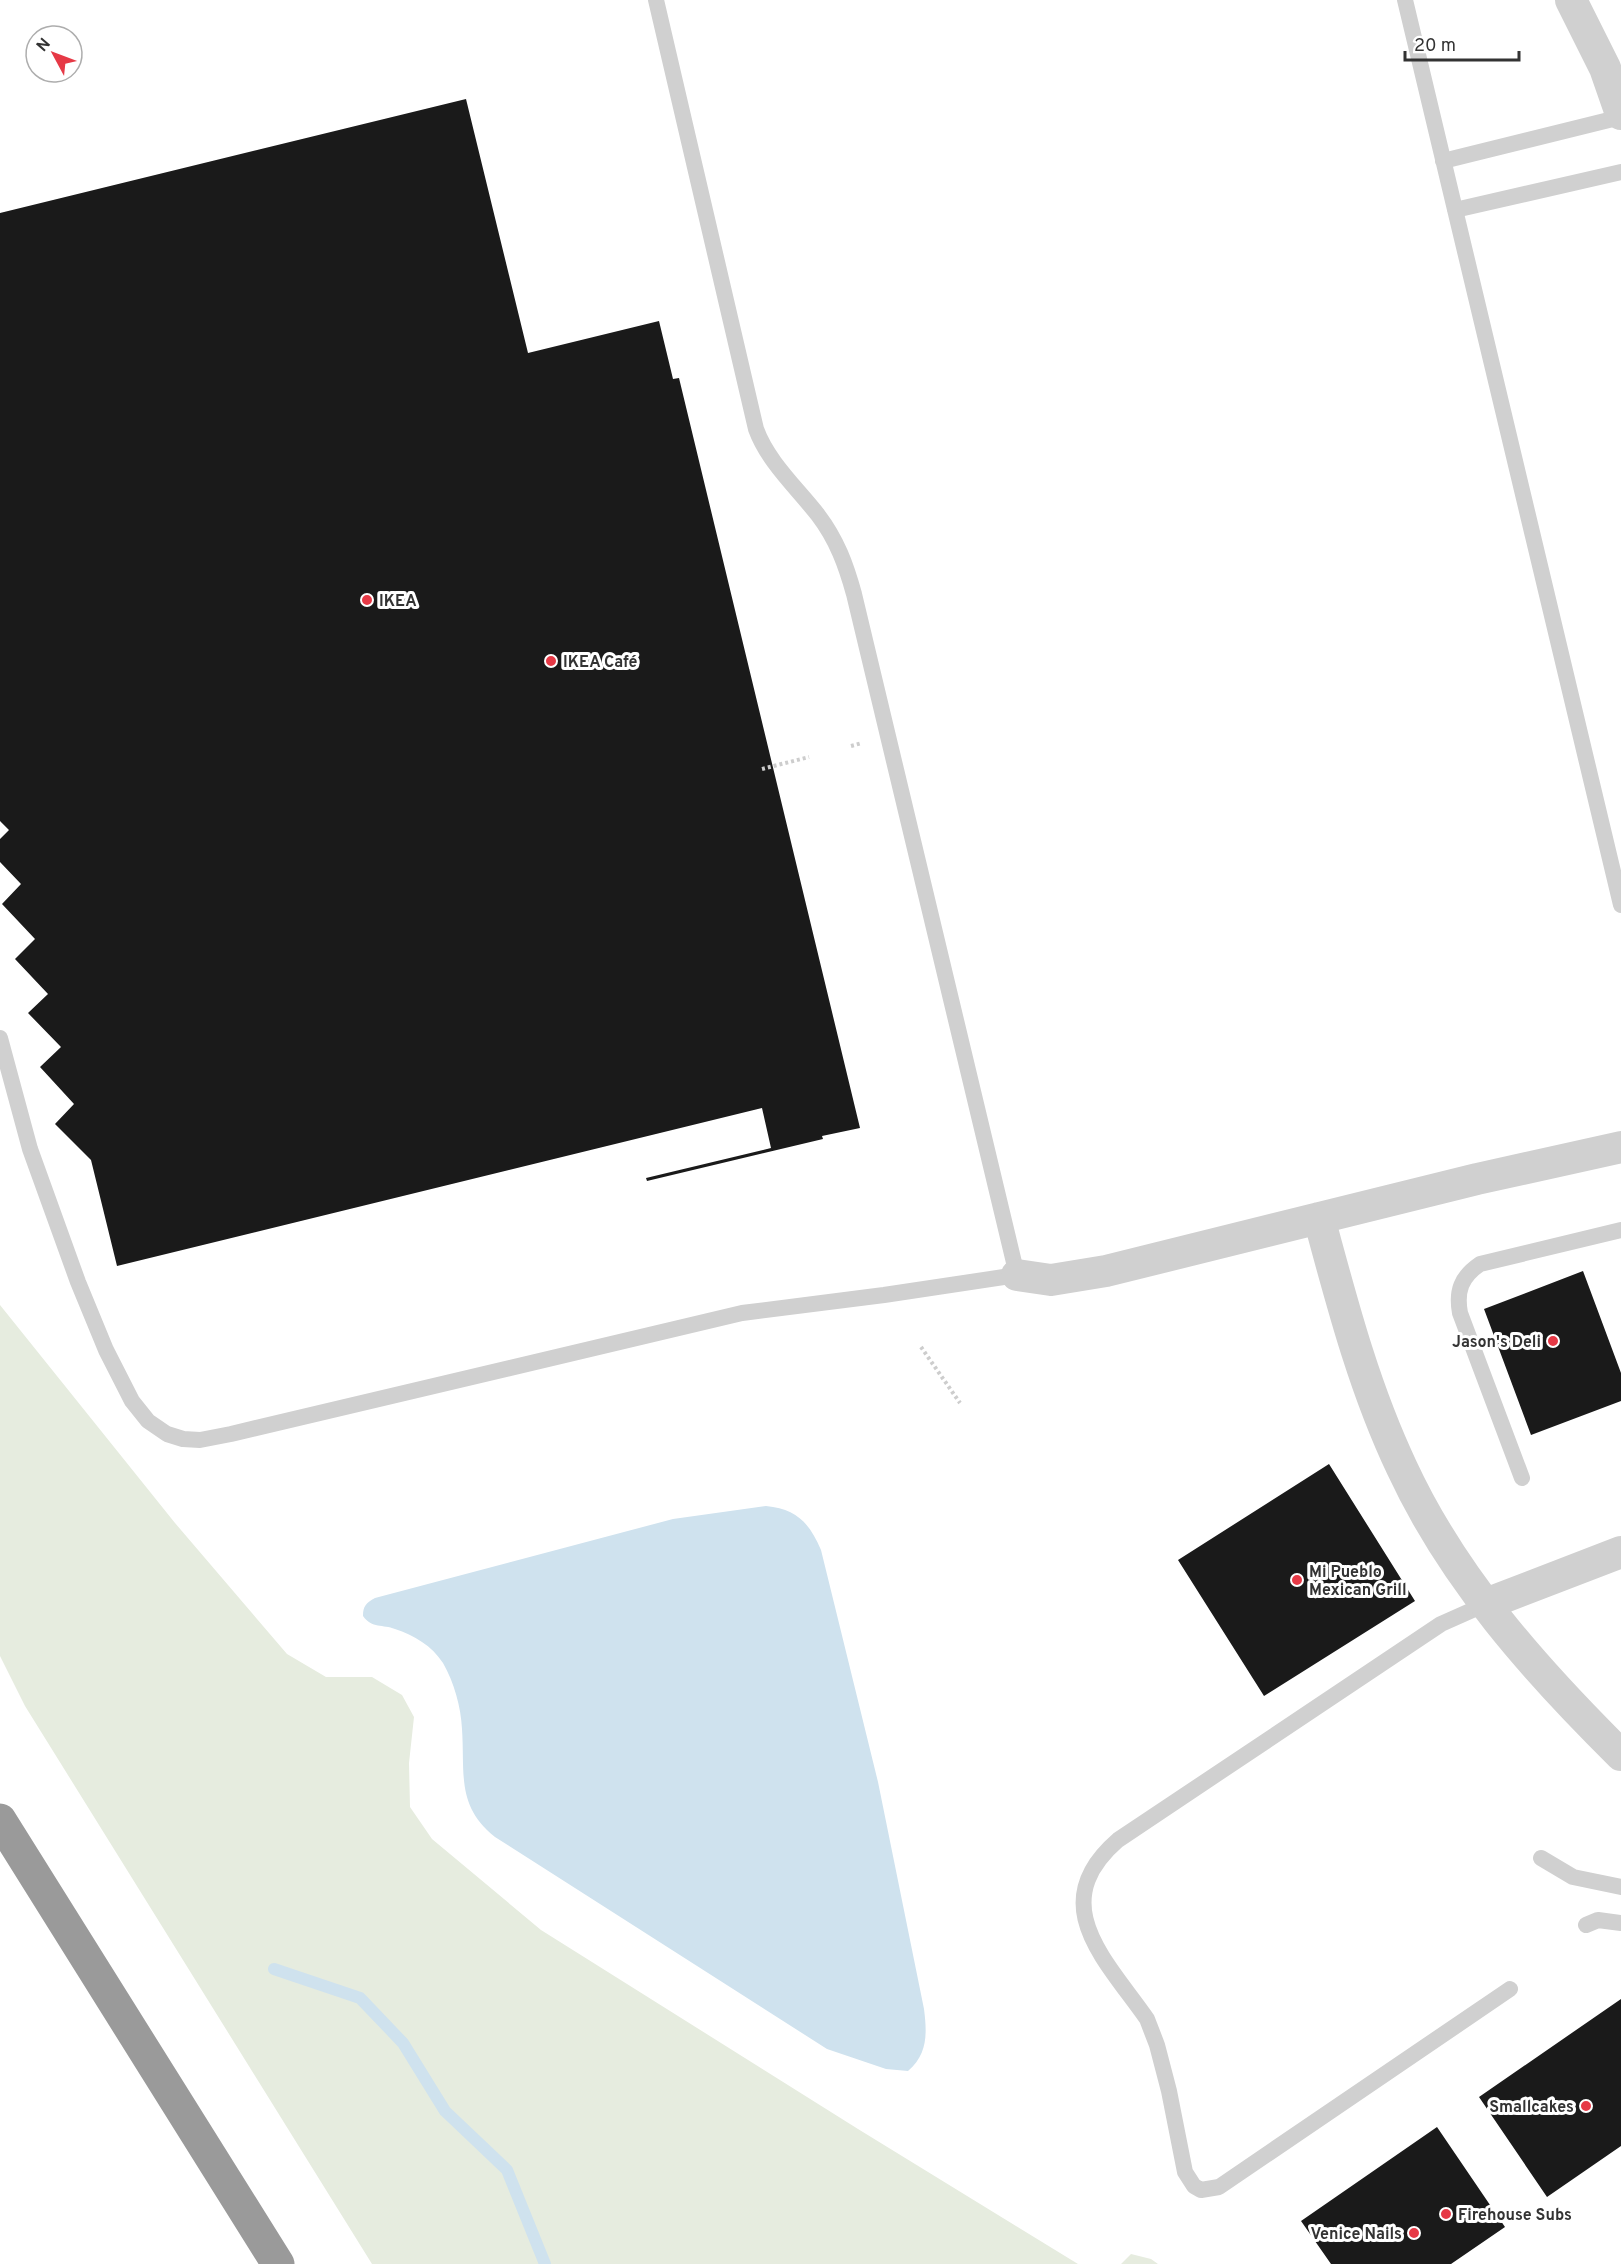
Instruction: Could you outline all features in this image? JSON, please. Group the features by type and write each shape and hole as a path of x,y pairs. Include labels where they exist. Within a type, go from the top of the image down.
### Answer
{"highway":[{"path":"0,1820 279,2264"}],"street":[{"path":"1571,0 1605,68 1621,115"},
{"path":"1017,1275 1051,1280 1106,1271 1621,1147"},
{"path":"1319,1218 1356,1348 1378,1413 1398,1460 1438,1534 1511,1639 1621,1755"},
{"path":"1486,1604 1621,1552"}],"lane":[{"path":"0,1038 30,1149 78,1282 106,1350 132,1401 148,1422 167,1434 183,1439 200,1440 231,1434 742,1313 1017,1275 854,594 837,544 818,516 766,451 756,429 656,0"},
{"path":"1405,0 1621,905"},
{"path":"1443,161 1621,115"},
{"path":"1455,210 1621,172"},
{"path":"1522,1478 1460,1313 1458,1291 1463,1280 1480,1264 1621,1230"},
{"path":"1486,1604 1441,1624 1118,1840 1102,1854 1093,1866 1087,1879 1083,1908 1090,1937 1153,2030 1169,2091 1185,2172 1189,2181 1201,2190 1219,2187 1510,1989"},
{"path":"1541,1858 1572,1877 1621,1887"},
{"path":"1586,1925 1598,1920 1621,1923"}],"path":[{"path":"762,769 809,757"},
{"path":"921,1347 960,1402"}],"shaded area":[{"path":"0,1305 175,1523 287,1654 326,1677 372,1677 402,1695 414,1717 409,1763 410,1807 432,1839 541,1930 1078,2264 372,2264 25,1706 0,1656"},
{"path":"1131,2254 1151,2259 1158,2264 1121,2264"}],"water":[{"path":"766,1506 786,1510 800,1519 812,1532 821,1550 878,1782 924,2009 925,2043 919,2058 908,2071 886,2069 827,2049 495,1837 474,1813 468,1801 463,1774 460,1712 454,1686 443,1663 434,1651 416,1638 402,1631 374,1625 363,1616 366,1605 375,1598 673,1519"}],"building":[{"name":"IKEA","path":"466,99 528,353 659,321 673,379 679,378 860,1128 647,1181 646,1178 771,1148 762,1108 117,1266 91,1160 55,1124 74,1104 40,1067 61,1047 28,1013 48,994 15,959 35,939 2,904 21,884 0,862 0,839 9,830 0,821 0,213"},
{"name":"Jason's Deli","path":"1583,1271 1621,1373 1621,1401 1531,1435 1484,1309"},
{"name":"Mi Pueblo Mexican Grill","path":"1329,1464 1415,1601 1264,1696 1178,1560"},
{"path":"1621,1999 1621,2146 1547,2197 1479,2097"},
{"path":"1437,2127 1505,2227 1451,2264 1331,2264 1301,2221"}],"waterway":[{"path":"274,1969 360,1998 403,2043 445,2111 507,2170 545,2264"}],"place":[{"name":"IKEA","path":"367,600"},
{"name":"IKEA Café","path":"551,661"},
{"name":"Jason's Deli","path":"1553,1341"},
{"name":"Mi Pueblo Mexican Grill","path":"1297,1580"},
{"name":"Smallcakes","path":"1586,2106"},
{"name":"Firehouse Subs","path":"1446,2214"},
{"name":"Venice Nails","path":"1414,2233"}]}
